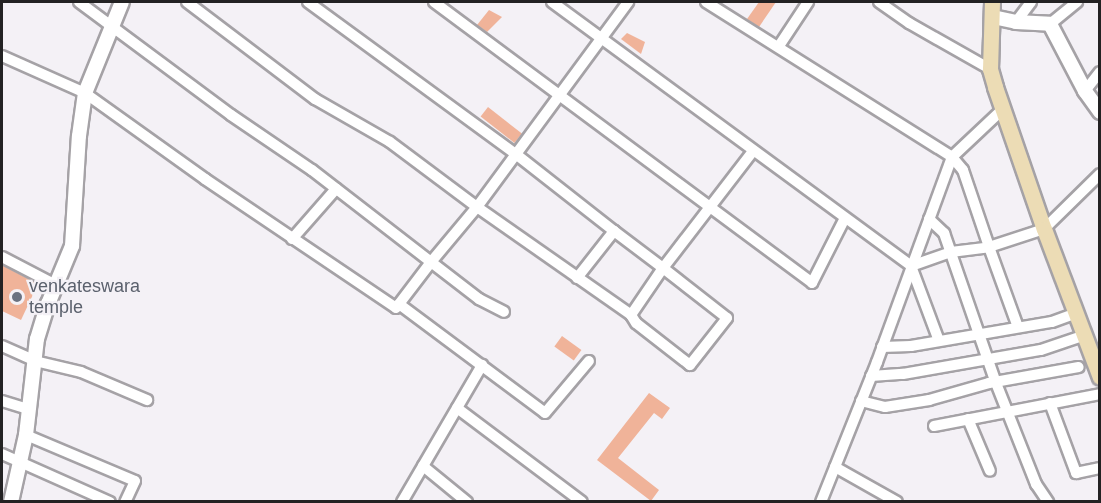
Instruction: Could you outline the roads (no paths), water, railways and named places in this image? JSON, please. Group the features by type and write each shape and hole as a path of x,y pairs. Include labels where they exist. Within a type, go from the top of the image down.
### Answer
{"main road":[{"path":"993,9 990,69 1044,229 1100,377"}],"street":[{"path":"79,2 336,189 479,299 504,312"},
{"path":"11,501 26,435 37,339 72,246 79,136 85,93 122,2"},
{"path":"187,2 315,99 390,142 477,207 631,315 636,323 690,365 728,318 517,155 308,2"},
{"path":"434,2 812,284 845,218"},
{"path":"552,2 912,266 939,341"},
{"path":"2,56 85,93 292,239 396,308 517,155 627,2"},
{"path":"706,2 952,157 963,170 1018,327"},
{"path":"779,46 808,2"},
{"path":"879,2 990,69"},
{"path":"1016,22 1031,2"},
{"path":"993,9 1016,22 1050,24 1077,2"},
{"path":"1050,24 1084,91 1100,112"},
{"path":"1084,91 1100,72"},
{"path":"820,501 871,376 952,157 1003,109"},
{"path":"631,315 663,268 753,151"},
{"path":"912,266 951,252 989,247 1044,229 1100,174"},
{"path":"292,239 336,189"},
{"path":"929,219 944,233 996,383 1036,484 1048,501"},
{"path":"577,278 614,231"},
{"path":"2,257 56,285"},
{"path":"399,304 545,412 589,361"},
{"path":"882,347 939,341 1052,322 1077,313"},
{"path":"871,376 903,374 1041,350 1085,335"},
{"path":"2,345 34,361 81,372 147,400"},
{"path":"402,501 482,366"},
{"path":"861,401 885,407 928,400 965,388 1079,367"},
{"path":"934,426 1100,394"},
{"path":"2,401 29,409"},
{"path":"1050,403 1076,473 1100,468"},
{"path":"457,408 582,501"},
{"path":"968,419 990,471"},
{"path":"26,435 135,481 125,501"},
{"path":"2,454 21,464 55,475 110,501"},
{"path":"423,466 467,501"},
{"path":"835,467 897,501"}],"place":[{"name":"venkateswara temple","path":"17,297"}]}
